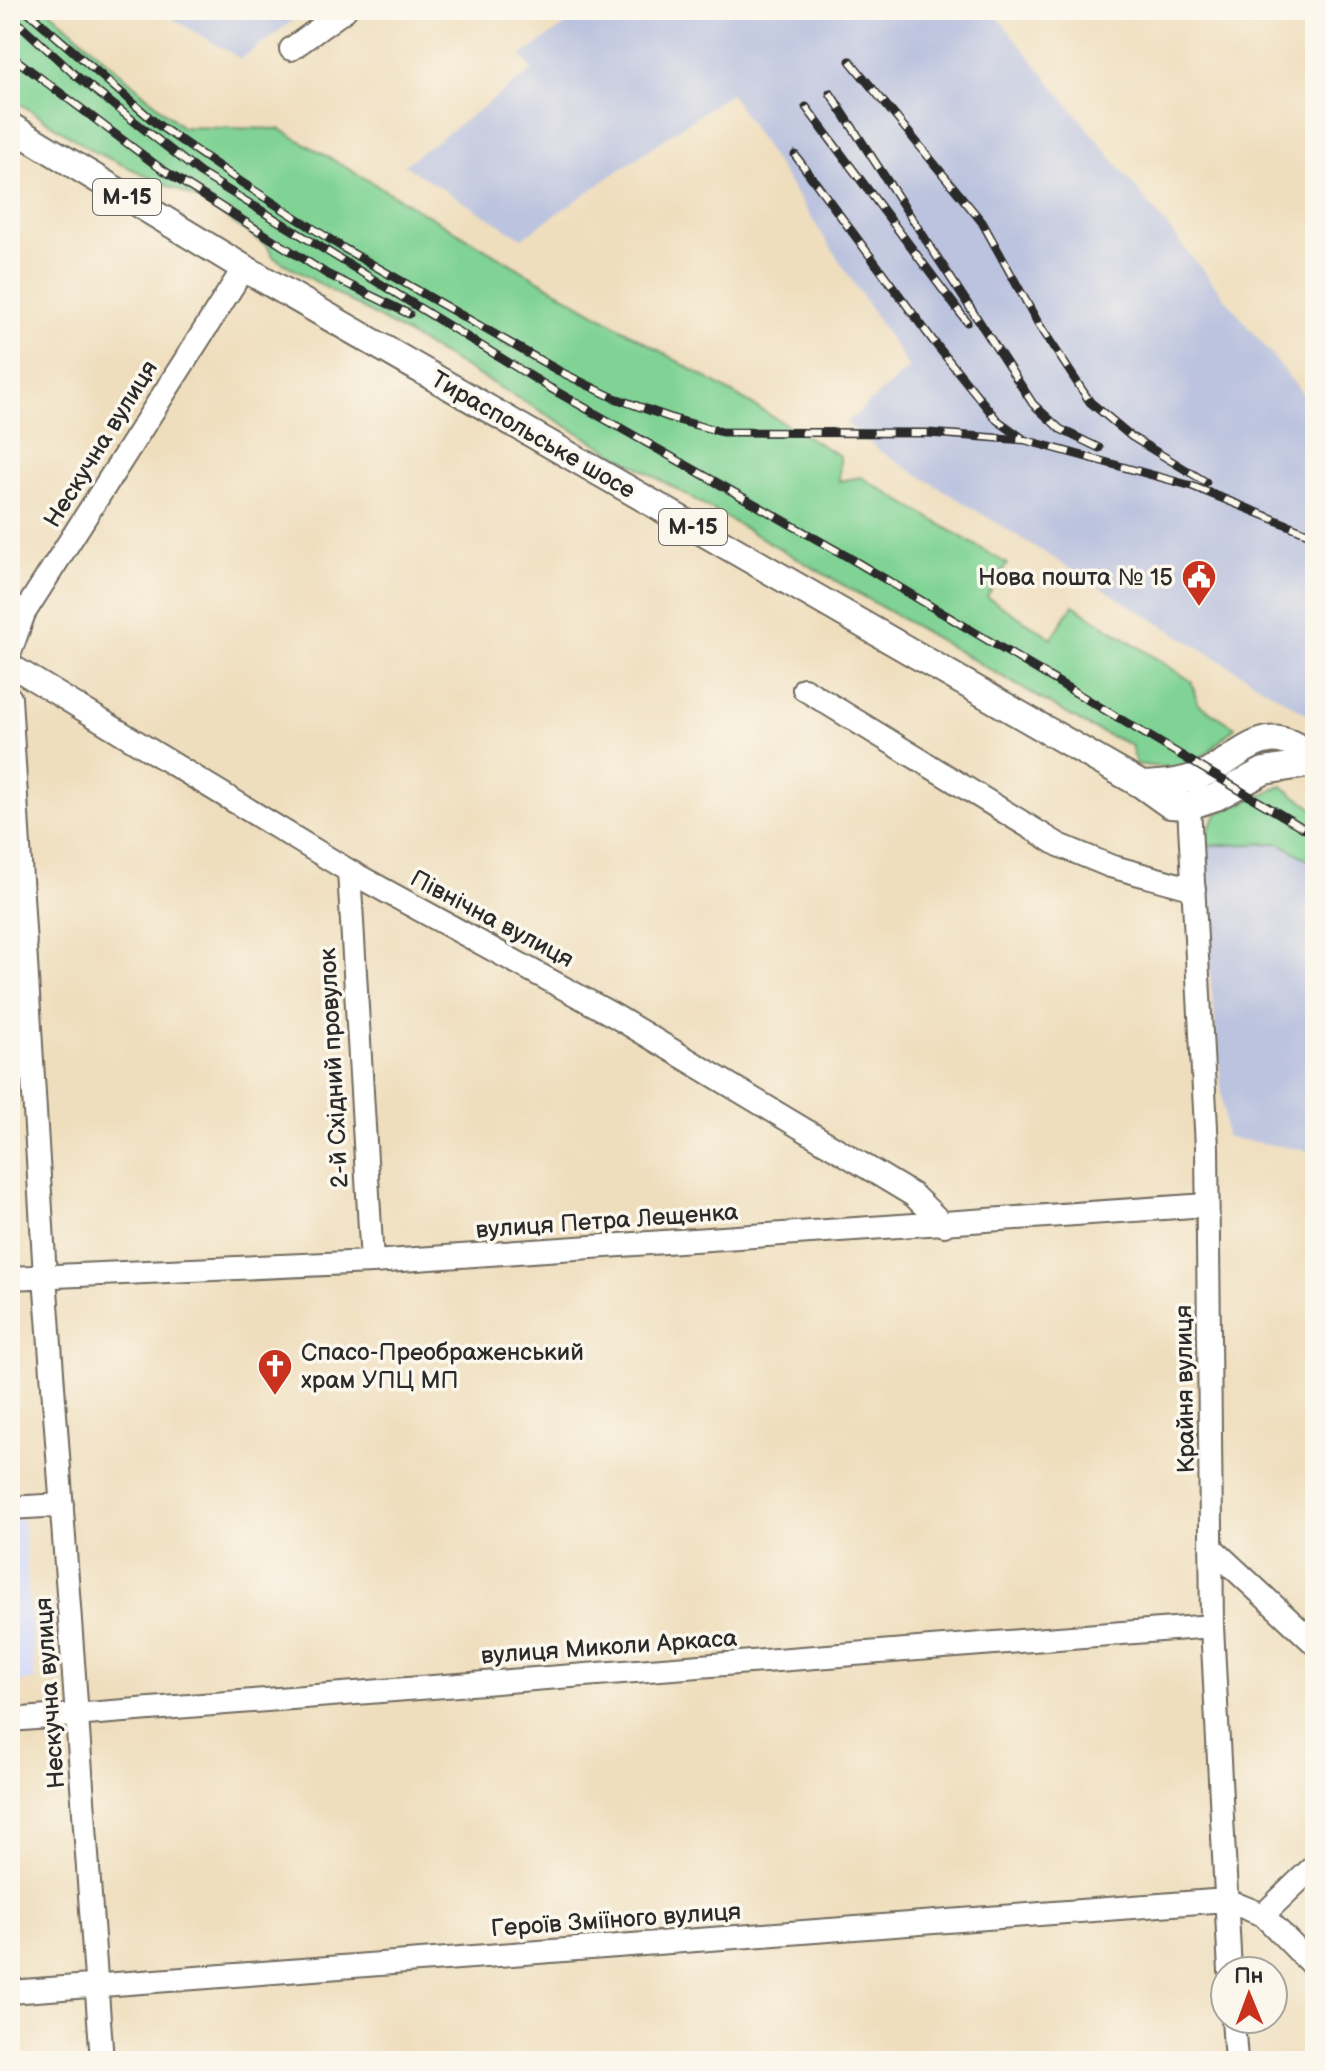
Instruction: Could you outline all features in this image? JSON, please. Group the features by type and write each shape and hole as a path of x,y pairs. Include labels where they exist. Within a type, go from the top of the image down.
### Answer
{"main road":[{"name":"Тираспольське шосе","path":"10,126 244,268 1142,785 1188,793"},
{"name":"М-15","path":"1188,793 1216,797 1264,771 1315,761"}],"street":[{"path":"291,49 345,10"},
{"name":"Нескучна вулиця","path":"10,652 24,613 244,268"},
{"name":"Північна вулиця","path":"10,665 349,871 615,1016 913,1195 944,1225"},
{"path":"804,689 1059,845 1110,866 1194,889"},
{"name":"Нескучна вулиця","path":"10,698 45,1276 102,2061"},
{"name":"Крайня вулиця","path":"1188,793 1207,1205 1212,1626 1229,1955"},
{"name":"2-й Східний провулок","path":"349,871 372,1262"},
{"name":"вулиця Петра Лещенка","path":"10,1278 372,1262 1207,1205"},
{"path":"10,1508 62,1505"},
{"path":"1213,1549 1315,1644"},
{"name":"вулиця Миколи Аркаса","path":"10,1720 1212,1626"},
{"path":"1263,1915 1315,1865"},
{"path":"1226,1900 1263,1915 1315,1968"},
{"name":"Героїв Зміїного вулиця","path":"10,1992 1226,1900"},
{"path":"1234,2035 1236,2061"}],"shaded area":[{"path":"158,10 307,10 241,59"},
{"path":"587,10 992,10 1315,409 1315,719 881,452 846,423 909,368 730,93 522,238 404,165 533,70 521,56"},
{"path":"1280,843 1315,864 1315,1152 1226,1137 1198,846"},
{"path":"23,1519 35,1680 10,1682 10,1520"}],"green space":[{"path":"10,10 49,10 182,127 280,129 840,456 839,481 861,477 1007,564 987,597 1052,638 1073,605 1191,681 1198,704 1235,727 1192,763 1170,767 1136,764 1131,745 1090,727 273,257 268,247 202,201 93,151 10,97"},
{"path":"1282,786 1315,810 1315,864 1280,843 1198,846 1218,813"}],"railway":[{"path":"26,10 157,124 241,182 345,249 559,371 612,397 722,432 928,433 1025,440 1192,486 1315,536"},
{"path":"10,15 74,74 200,173 550,388 848,557 1315,835"},
{"path":"10,55 160,168 327,274 409,314"},
{"path":"850,61 982,222 1038,323 1090,402 1132,437 1206,482"},
{"path":"830,93 1033,404 1060,429 1099,448"},
{"path":"806,107 967,322"},
{"path":"795,155 934,342 997,420 1022,438"}],"place":[{"name":"Нова пошта № 15","path":"1199,608"},
{"name":"Спасо-Преображенський храм УПЦ МП","path":"275,1397"}]}
